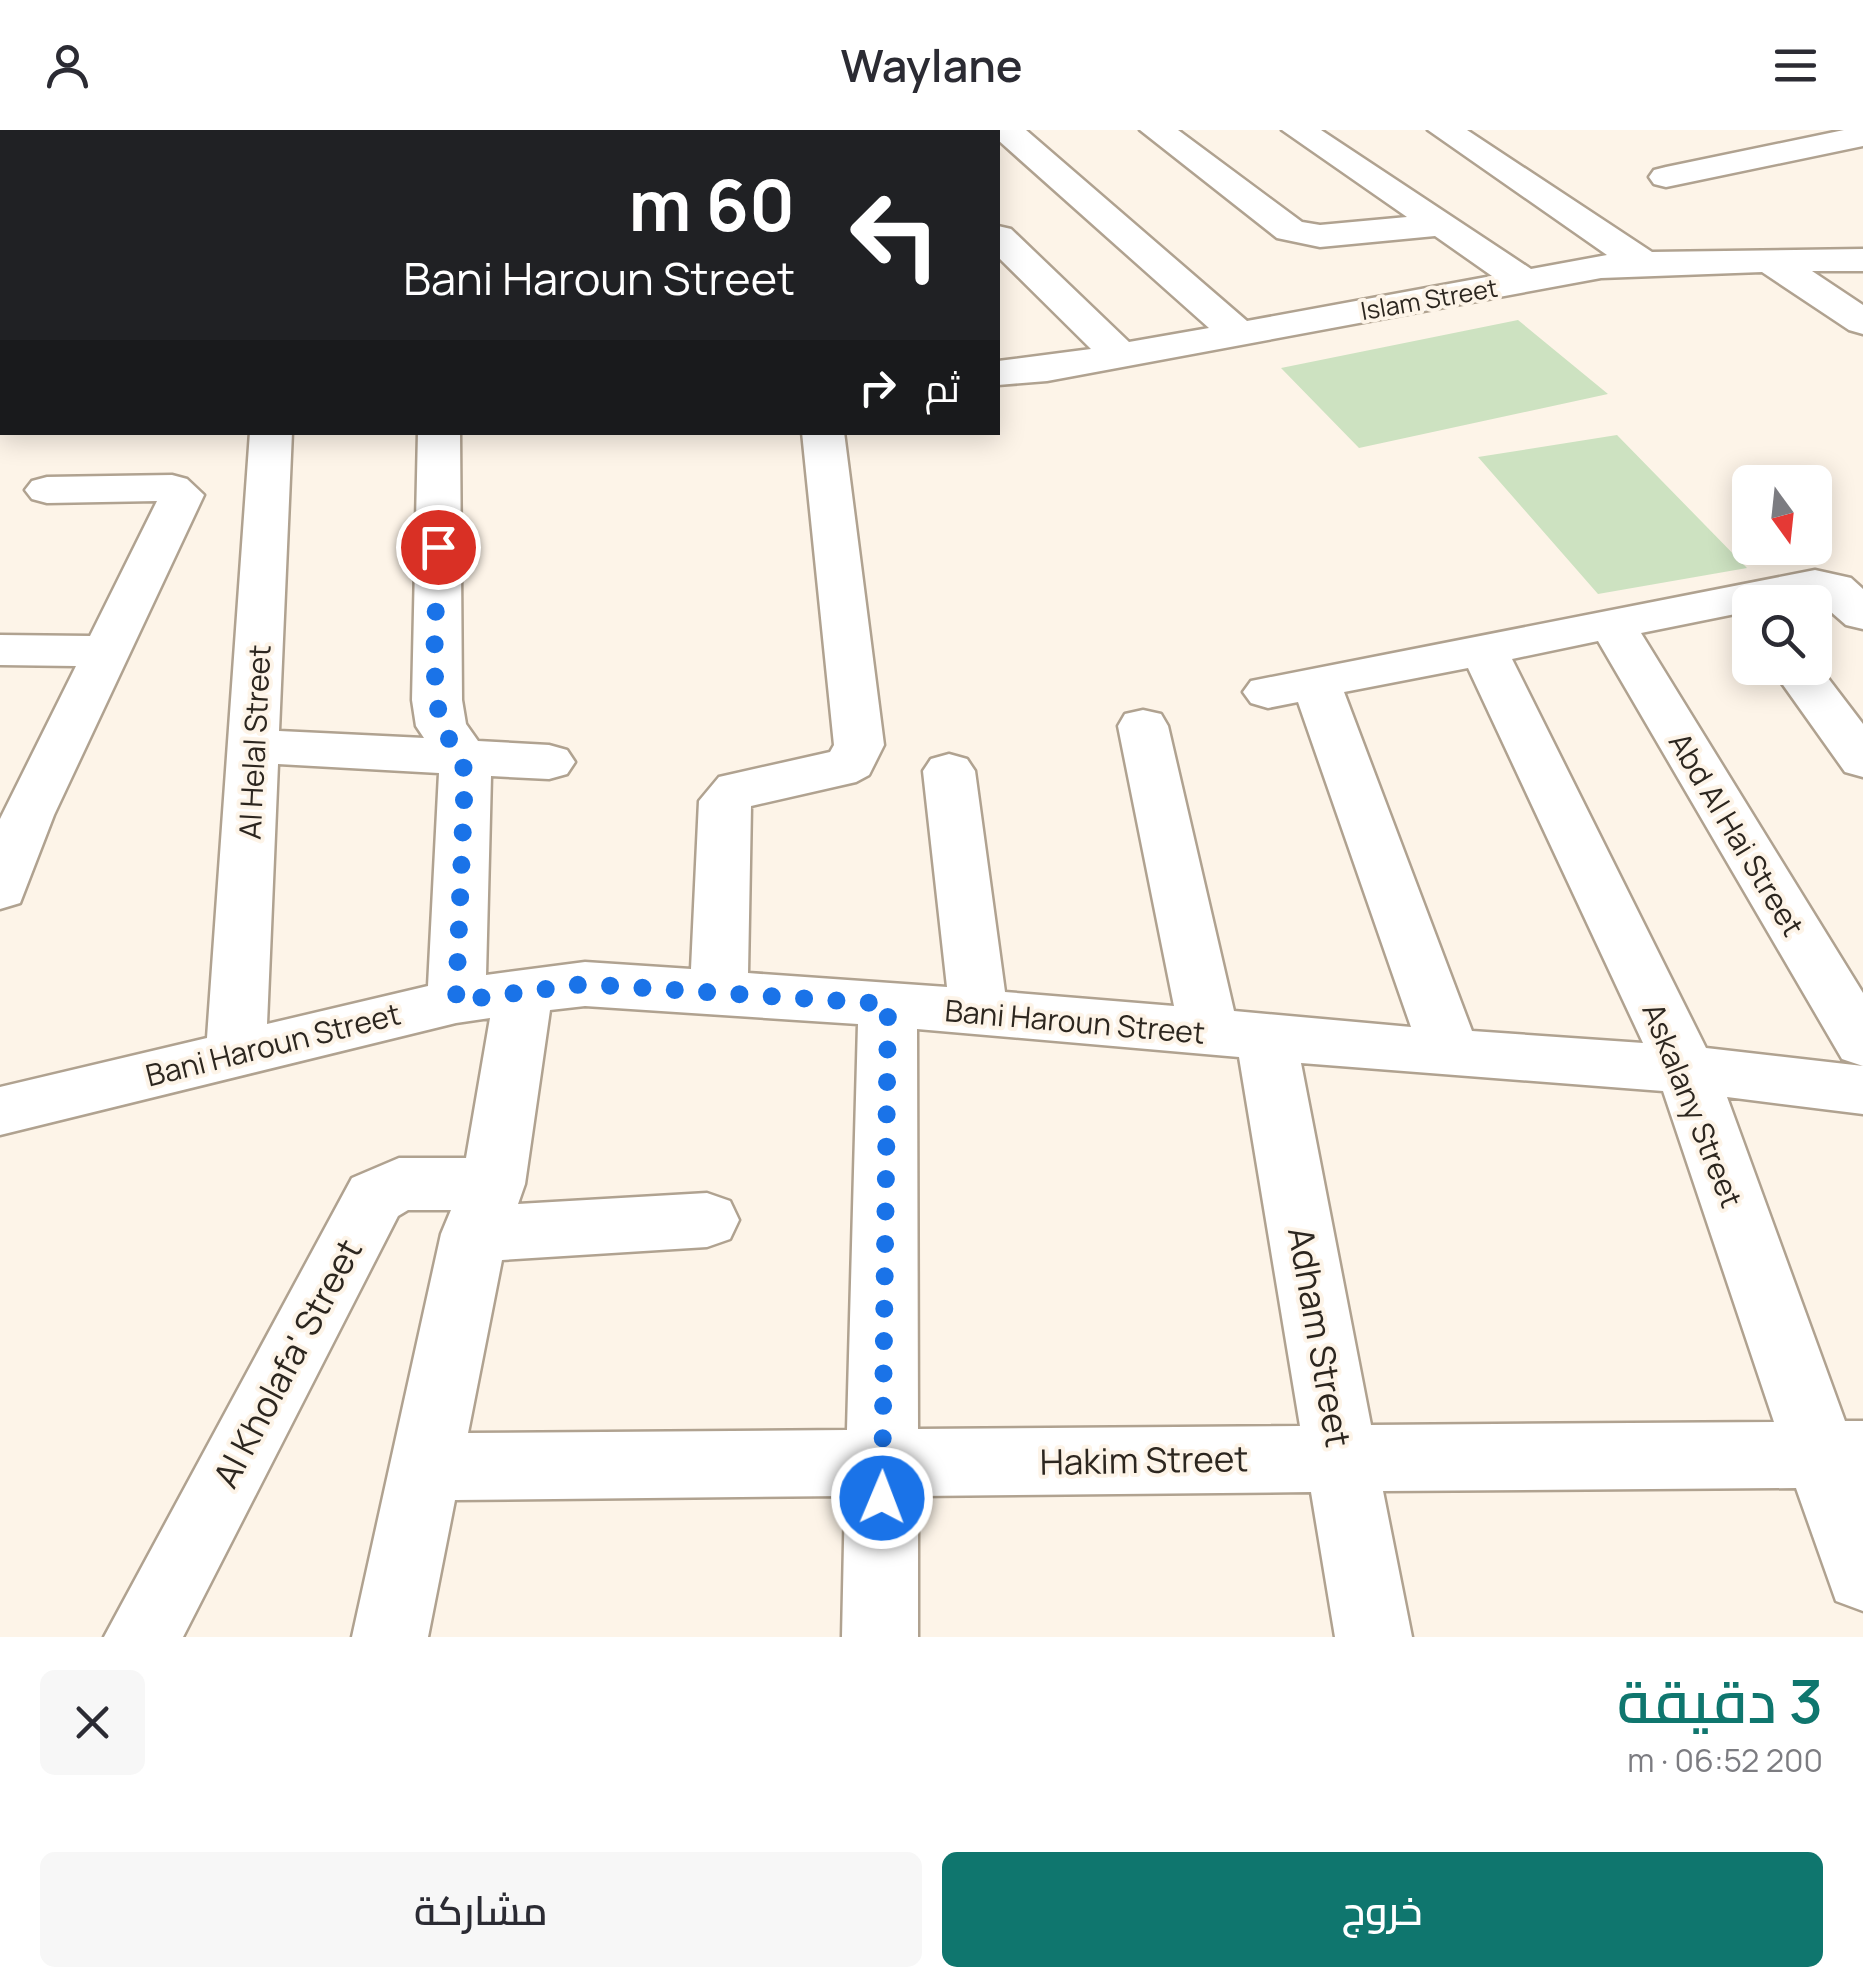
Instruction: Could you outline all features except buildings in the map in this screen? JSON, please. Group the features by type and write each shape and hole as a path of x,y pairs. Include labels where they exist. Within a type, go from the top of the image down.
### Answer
{"street":[{"path":"1006,130 1239,334"},
{"path":"1157,130 1290,230 1302,234 1442,224"},
{"path":"1300,130 1524,281"},
{"path":"1444,130 1643,263"},
{"path":"1666,178 1863,136"},
{"path":"1000,239 1120,356"},
{"name":"Islam Street","path":"1000,373 1120,356 1524,281 1643,263 1863,260"},
{"path":"1771,261 1863,322"},
{"name":"Al Helal Street","path":"236,1052 271,435"},
{"path":"439,435 437,700 441,726 461,755 465,775 456,1001"},
{"path":"719,991 725,801 736,790 838,770 850,763 859,745 823,435"},
{"path":"0,889 28,815 182,496 172,488 47,490"},
{"path":"1832,587 1863,615"},
{"path":"1450,1054 1292,687 1732,605"},
{"name":"Abd Al Hai Street","path":"1612,625 1863,1044"},
{"path":"0,650 106,650"},
{"name":"Askalany Street","path":"1484,651 1686,1069 1842,1454 1863,1576"},
{"path":"1808,685 1863,760"},
{"name":"Adham Street","path":"1143,726 1238,1035 1341,1458 1373,1637"},
{"path":"254,746 549,762"},
{"path":"949,771 980,1014"},
{"name":"Bani Haroun Street","path":"0,1111 456,1001 584,984 888,1004 1450,1054 1686,1069 1863,1090"},
{"path":"390,1637 483,1209 524,990"},
{"path":"880,1637 888,1004"},
{"name":"Al Kholafa' Street","path":"142,1637 375,1198 399,1184 483,1209 707,1220"},
{"name":"Hakim Street","path":"426,1468 1842,1454"}],"green space":[{"path":"1518,320 1608,394 1359,448 1281,368"},
{"path":"1617,435 1732,553 1732,565 1747,568 1598,594 1478,457"}],"route":[{"path":"438,547 437,700 441,726 461,755 465,775 456,1001 584,984 888,1004 882,1498"}]}
